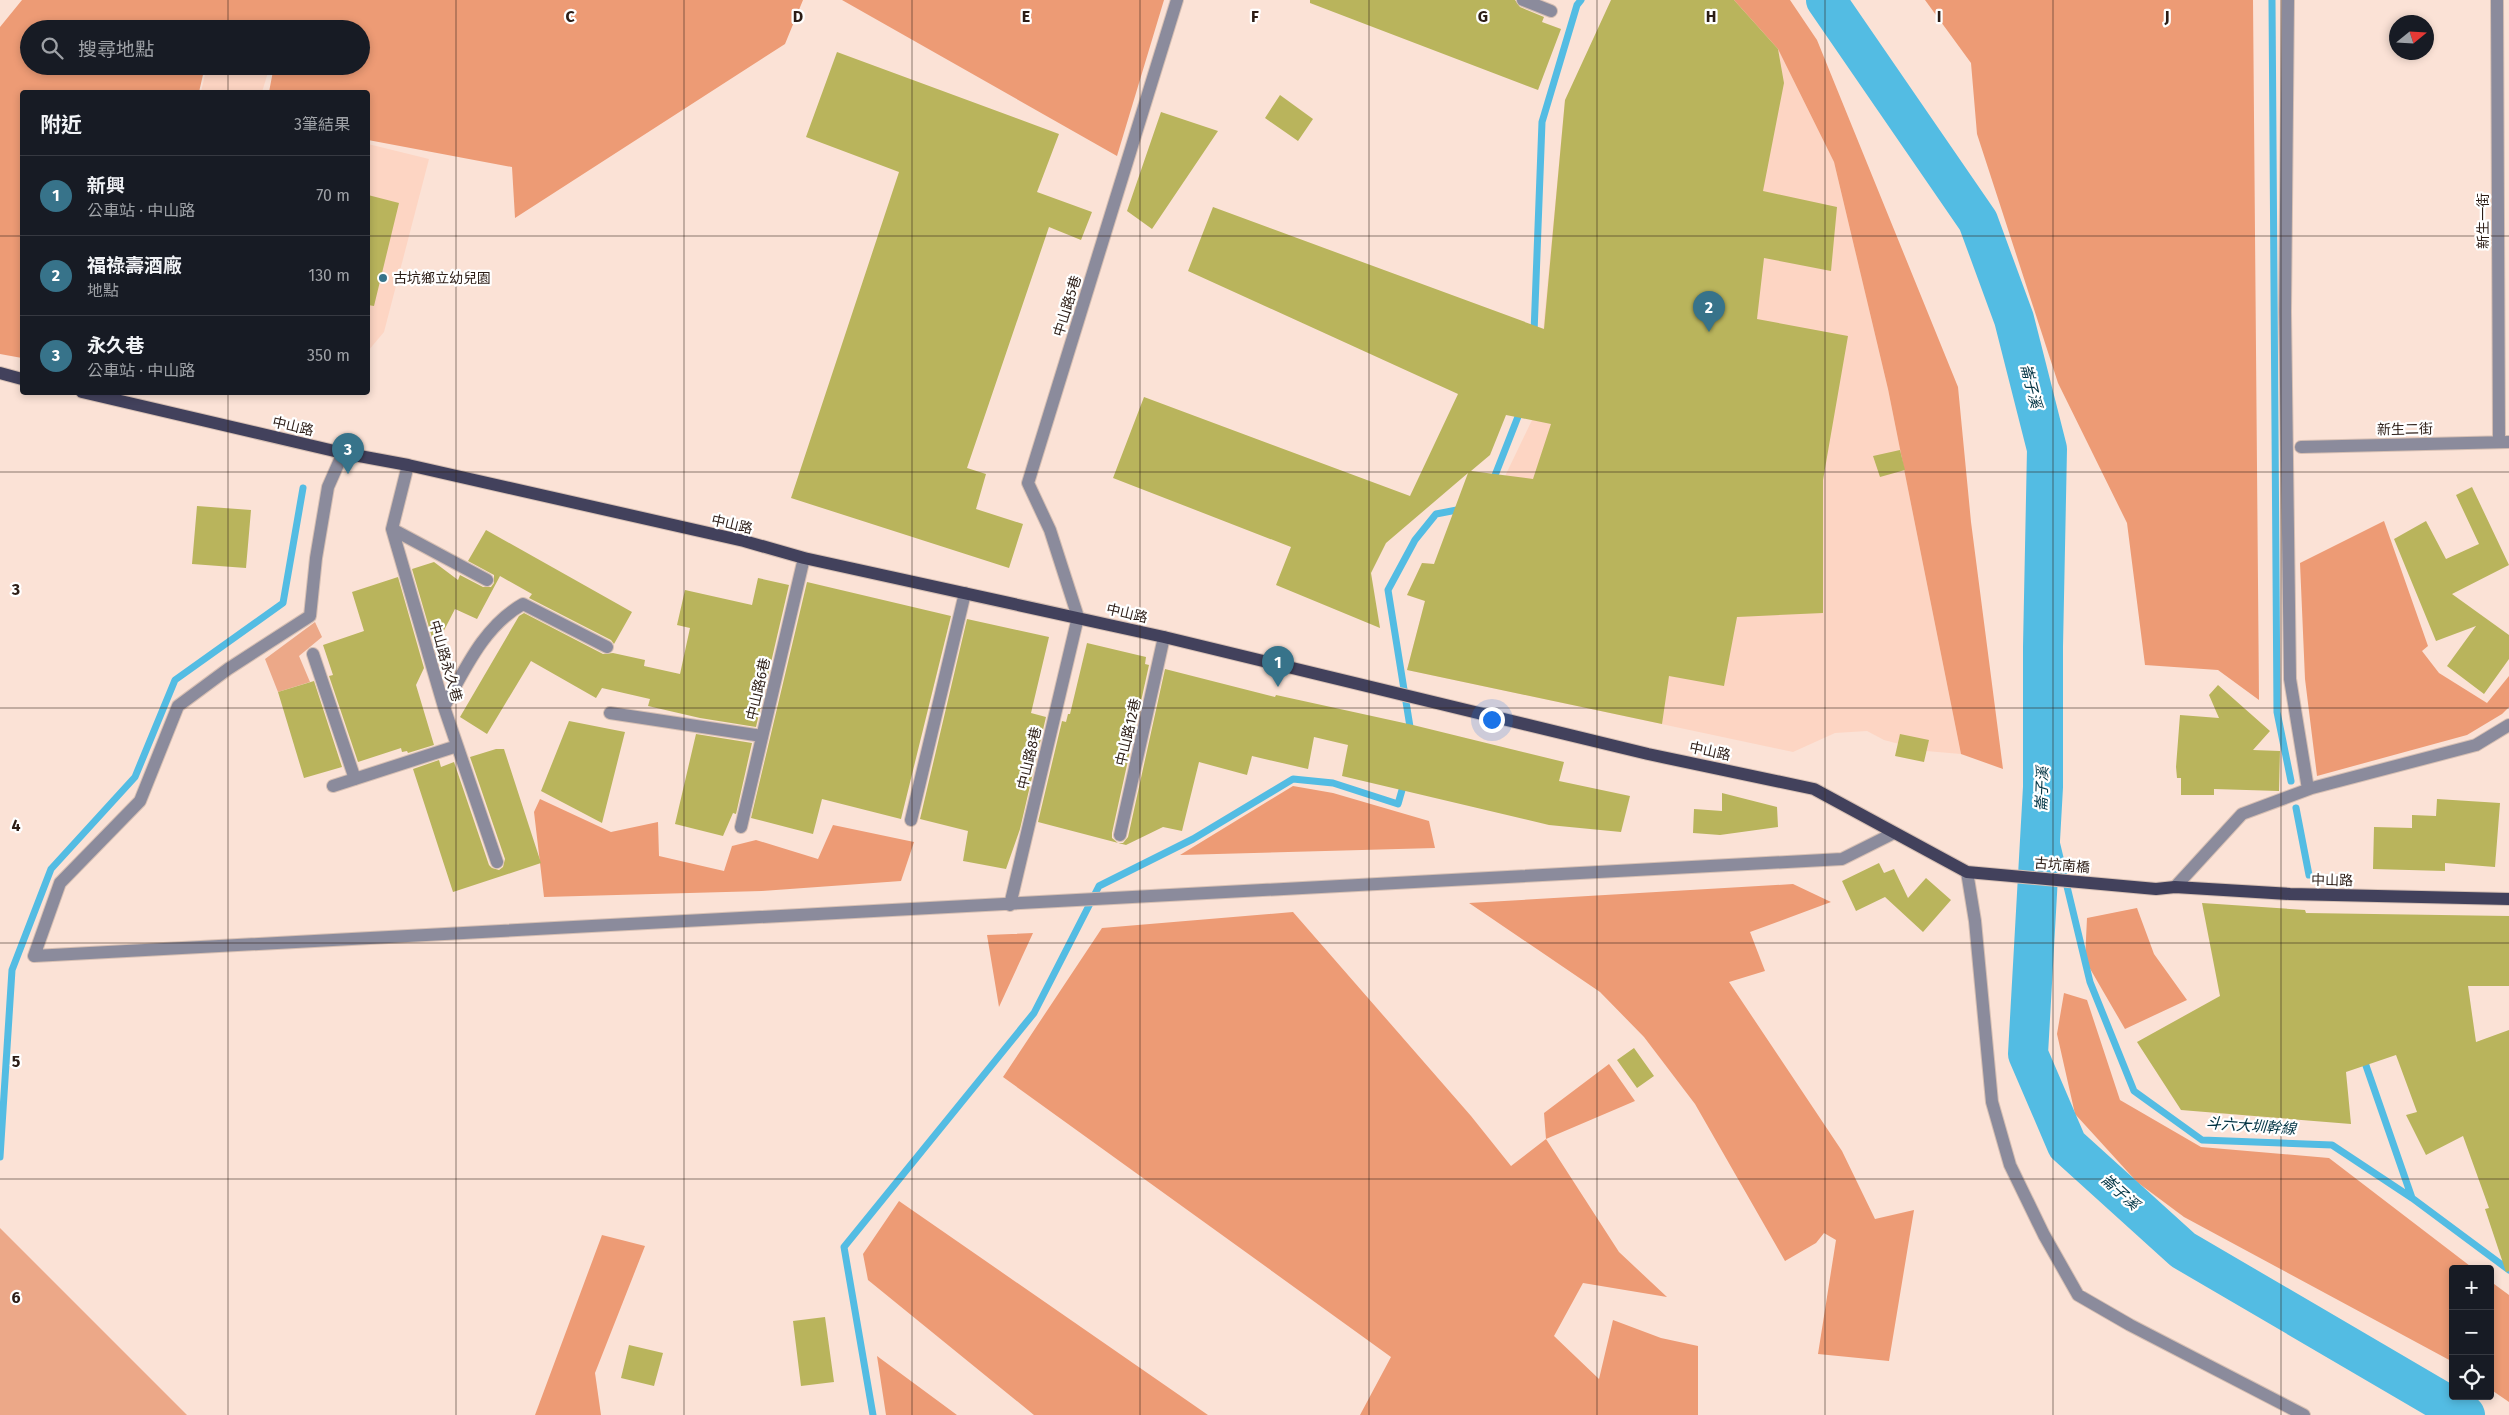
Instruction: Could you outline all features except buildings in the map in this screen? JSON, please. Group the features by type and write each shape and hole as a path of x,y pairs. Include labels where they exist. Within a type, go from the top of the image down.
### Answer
{"main road":[{"path":"0,373 20,378"},
{"name":"中山路","path":"95,395 343,453 408,465 744,541 804,558 1078,617 1648,754 1814,789 1967,872"},
{"name":"古坑南橋","path":"1967,872 2156,889"},
{"name":"中山路","path":"2156,889 2175,887 2290,894 2509,899"}],"street":[{"name":"中山路5巷","path":"1078,617 1050,530 1028,483 1177,0"},
{"path":"1523,0 1551,11"},
{"path":"2288,0 2285,312 2290,679 2308,789"},
{"name":"新生一街","path":"2498,0 2503,64 2504,442"},
{"name":"新生二街","path":"2301,447 2504,442"},
{"path":"343,453 328,487 316,558 310,616 228,669 178,706 140,801 60,883 34,956 1842,859 1894,833"},
{"path":"408,465 392,529 487,580"},
{"name":"中山路永久巷","path":"392,529 444,707 497,862"},
{"name":"中山路6巷","path":"741,827 804,558"},
{"path":"912,820 965,593"},
{"path":"444,707 475,651 505,614 523,604 607,647"},
{"name":"中山路8巷","path":"1010,905 1078,617"},
{"name":"中山路12巷","path":"1120,835 1164,637"},
{"path":"313,654 355,779"},
{"path":"610,713 762,736"},
{"path":"2175,887 2242,814 2308,789 2476,745 2509,725"},
{"path":"333,786 457,746"},
{"path":"1967,872 1975,921 1992,1102 2010,1165 2044,1235 2078,1295 2130,1325 2304,1415"}],"shaded area":[{"path":"22,0 803,0 785,44 515,218 512,167 370,140 370,90 269,90 272,75 370,75 370,20 20,20 20,75 203,75 199,90 20,90 20,358 0,354 0,27"},
{"path":"842,0 1164,0 1117,156"},
{"path":"1734,0 1778,49 1834,162 1888,389 1961,754 1926,751 1884,740 1867,731 1835,733 1793,752 1407,670 1425,601 1407,595 1422,563 1435,564 1482,524 1532,420 1538,384 1565,100"},
{"path":"1734,0 1790,0 1817,40 1958,387 1971,522 2003,769 1961,754 1888,389 1834,162 1778,49"},
{"path":"1925,0 2253,0 2259,700 2218,670 2145,665 2127,523 2058,383 1977,134 1971,63"},
{"path":"205,75 267,75 263,90 201,90"},
{"name":"古坑鄉立幼兒園","path":"370,144 429,159 384,332 370,349"},
{"path":"2384,521 2428,646 2422,651 2439,673 2487,703 2509,676 2509,707 2502,714 2467,735 2317,776 2305,679 2300,563"},
{"path":"315,622 322,637 299,656 310,682 278,692 265,659"},
{"path":"1293,786 1333,793 1429,821 1435,848 1180,855"},
{"path":"540,799 611,832 658,822 659,856 724,871 732,846 756,840 818,859 833,825 914,842 901,881 762,891 544,897 534,812"},
{"path":"1793,884 1831,902 1750,932 1765,971 1729,982 1842,1151 1875,1219 1914,1210 1889,1361 1818,1354 1836,1240 1824,1233 1816,1243 1785,1261 1695,1104 1644,1037 1600,992 1469,903"},
{"path":"2137,908 2154,954 2187,1000 2125,1029 2085,960 2087,918"},
{"path":"1293,912 1471,1116 1511,1166 1546,1139 1619,1252 1667,1297 1583,1283 1554,1336 1599,1379 1613,1320 1661,1338 1698,1346 1698,1415 1360,1415 1391,1357 1003,1077 1102,928"},
{"path":"1033,933 999,1007 987,935"},
{"path":"2064,993 2087,1000 2120,1100 2201,1147 2329,1158 2469,1265 2449,1265 2449,1360 2184,1217 2137,1182 2075,1114 2057,1034"},
{"path":"1609,1064 1635,1101 1546,1139 1544,1113"},
{"path":"899,1201 1208,1415 1034,1415 868,1280 863,1254"},
{"path":"0,1228 187,1415 0,1415"},
{"path":"602,1235 645,1246 595,1373 601,1415 535,1415"},
{"path":"2494,1284 2509,1295 2509,1402 2494,1392"},
{"path":"877,1356 957,1415 886,1415"}],"waterway":[{"path":"1534,333 1542,122 1577,5 1581,0"},
{"name":"斗六大圳幹線","path":"1826,0 1978,221 2014,319 2047,449 2043,647 2043,787 2028,1054 2067,1145 2183,1250 2465,1415"},
{"path":"2272,0 2277,712 2291,781"},
{"path":"1492,483 1521,409"},
{"path":"0,1157 12,970 51,869 135,777 175,680 283,603 303,488"},
{"path":"1411,733 1388,590 1415,540 1436,514 1462,509"},
{"path":"873,1415 844,1247 1034,1013 1099,886 1193,839 1293,779 1333,783 1398,804 1404,783"},
{"name":"斗六大圳幹線","path":"2043,787 2090,982 2134,1091 2202,1140 2332,1145 2412,1198 2509,1270"},
{"path":"2296,808 2309,875"},
{"path":"2363,1057 2412,1198"}],"place":[{"name":"古坑鄉立幼兒園","path":"383,278"},
{"name":"福祿壽酒廠","path":"1709,332"},
{"name":"永久巷","path":"348,474"},
{"name":"新興","path":"1278,687"}],"water label":[{"name":"崙子溪","path":"2031,386"},
{"name":"崙子溪","path":"2042,789"},
{"name":"崙子溪","path":"2120,1192"}]}
